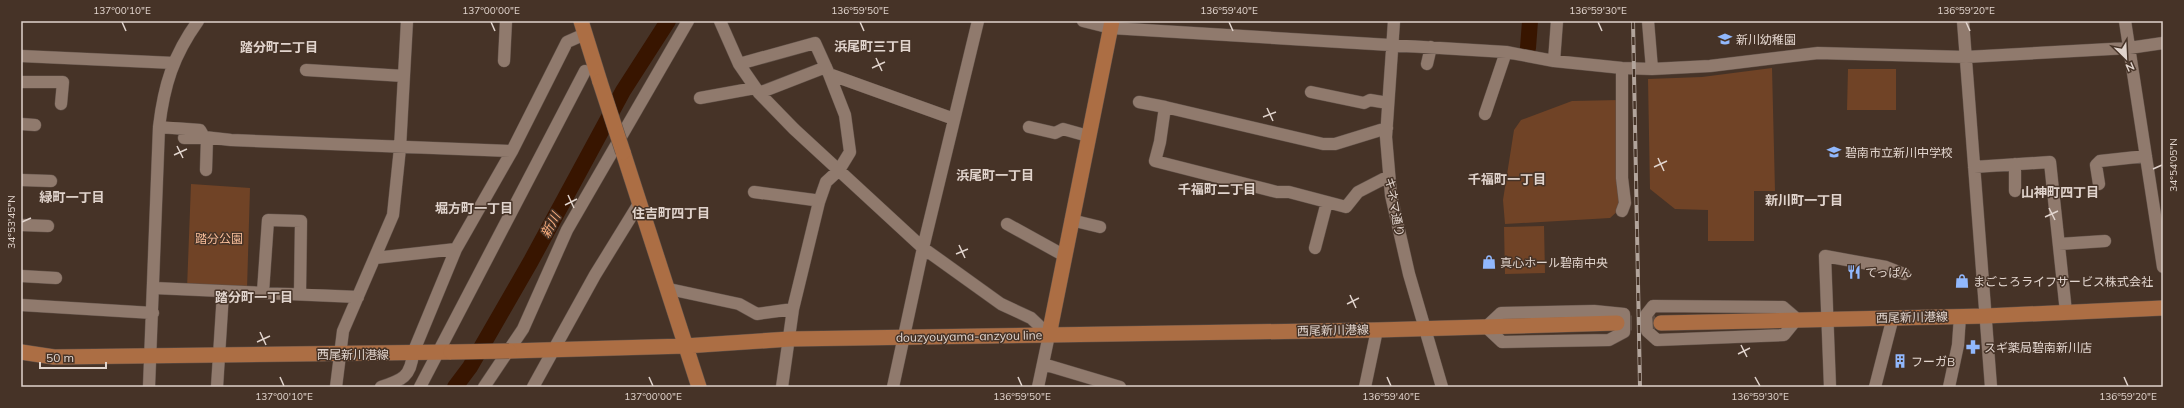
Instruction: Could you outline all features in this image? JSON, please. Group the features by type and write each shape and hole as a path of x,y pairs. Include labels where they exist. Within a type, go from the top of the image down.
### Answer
{"main road":[{"name":"douzyouyama-anzyou line","path":"685,346 790,339 1049,335 1111,25"},
{"path":"583,27 669,289 685,346 699,387"},
{"name":"西尾新川港線","path":"1661,323 1828,318 1986,316 2163,308"},
{"name":"西尾新川港線","path":"1049,335 1377,330 1617,323"},
{"name":"西尾新川港線","path":"21,352 54,357 219,354 445,353 685,346"}],"street":[{"path":"149,387 159,127 167,80 174,63 198,21"},
{"path":"336,387 343,331 393,215 400,148 407,21"},
{"path":"504,61 506,21"},
{"path":"484,387 523,329 567,230 688,21"},
{"path":"720,21 739,64 757,91 838,170 923,248 1001,304 1030,318 1049,335 1038,387"},
{"path":"893,387 923,248 978,21"},
{"path":"1083,21 1111,25 1506,52 1554,61 1622,68 1652,69 1710,66 1818,53 1966,58 2129,48 2163,43"},
{"name":"キネマ通り","path":"1394,21 1387,128 1391,195 1409,274 1442,387"},
{"path":"1554,61 1557,21"},
{"path":"1648,21 1652,69"},
{"path":"1963,21 1991,387"},
{"path":"2125,21 2163,267"},
{"path":"381,387 398,381 408,374 412,366 414,353 456,249 512,151 567,42 583,27"},
{"path":"739,64 815,43 828,70 845,115 850,152 838,170 826,182 819,202 793,309 790,339 782,387"},
{"path":"1427,64 1431,48"},
{"path":"1485,114 1506,52"},
{"path":"21,56 174,63"},
{"path":"1622,68 1622,178 1625,203 1622,211"},
{"path":"306,70 404,76"},
{"path":"700,98 757,91 828,70 954,119"},
{"path":"420,387 445,353 585,71"},
{"path":"21,82 63,82 61,104"},
{"path":"1311,92 1364,103 1370,100 1388,103"},
{"path":"1139,102 1323,144 1335,144 1387,128"},
{"path":"1165,108 1160,142 1155,162 1346,207 1358,192 1390,176"},
{"path":"21,124 35,125"},
{"path":"159,127 200,130 207,138 206,170"},
{"path":"1029,127 1055,133 1063,129 1088,136"},
{"path":"184,138 400,148 512,151"},
{"path":"2099,184 2096,165 2100,161 2146,156"},
{"path":"1974,166 2050,162 2066,312"},
{"path":"2015,164 2015,191"},
{"path":"21,180 51,181"},
{"path":"754,192 814,200 819,202"},
{"path":"533,387 594,275 640,202"},
{"path":"1315,248 1327,202"},
{"path":"263,292 268,220 301,221 300,294"},
{"path":"1071,220 1100,227"},
{"path":"1007,224 1065,256"},
{"path":"21,225 48,226"},
{"path":"2059,244 2106,241"},
{"path":"375,258 456,249"},
{"path":"1830,387 1825,256 1886,267 1904,274"},
{"path":"21,276 56,278"},
{"path":"154,288 358,297"},
{"path":"669,289 739,304 757,314 793,309"},
{"path":"217,387 223,293"},
{"path":"21,305 153,313"},
{"path":"1653,306 1783,307 1797,319 1784,335 1657,340 1647,331 1646,314 1653,306"},
{"path":"1594,311 1624,314 1624,332 1609,340 1502,342 1486,327 1501,313 1594,311"},
{"path":"1949,387 1958,345 1960,316"},
{"path":"1875,387 1893,317"},
{"path":"1365,387 1377,330"},
{"path":"1043,364 1120,387"}],"green space":[{"path":"1772,68 1775,191 1754,191 1754,241 1708,241 1708,210 1675,209 1650,189 1648,79 1702,77"},
{"path":"1848,69 1896,69 1896,110 1847,110"},
{"path":"1620,100 1620,209 1610,218 1505,224 1503,200 1514,130 1521,120 1572,101"},
{"name":"踏分公園","path":"191,184 250,188 247,289 187,289"},
{"path":"1544,226 1545,273 1505,274 1504,227"}],"waterway":[{"name":"新川","path":"455,387 470,367 531,261 623,91 668,21"},
{"path":"1528,48 1530,21"}],"tunnel":[{"path":"1617,323 1661,323"}],"railway":[{"path":"1633,21 1640,387"}],"place":[{"name":"新川幼稚園","path":"1725,39"},
{"name":"碧南市立新川中学校","path":"1834,152"},
{"name":"真心ホール碧南中央","path":"1489,262"},
{"name":"てっぱん","path":"1854,272"},
{"name":"まごころライフサービス株式会社","path":"1962,281"},
{"name":"スギ薬局碧南新川店","path":"1973,347"},
{"name":"フーガB","path":"1900,361"}],"district":[{"name":"浜尾町三丁目","path":"873,46"},
{"name":"踏分町二丁目","path":"279,47"},
{"name":"浜尾町一丁目","path":"995,175"},
{"name":"千福町一丁目","path":"1507,179"},
{"name":"千福町二丁目","path":"1217,189"},
{"name":"山神町四丁目","path":"2060,192"},
{"name":"緑町一丁目","path":"72,197"},
{"name":"新川町一丁目","path":"1804,200"},
{"name":"堀方町一丁目","path":"474,208"},
{"name":"住吉町四丁目","path":"671,213"},
{"name":"踏分町一丁目","path":"254,297"}]}
